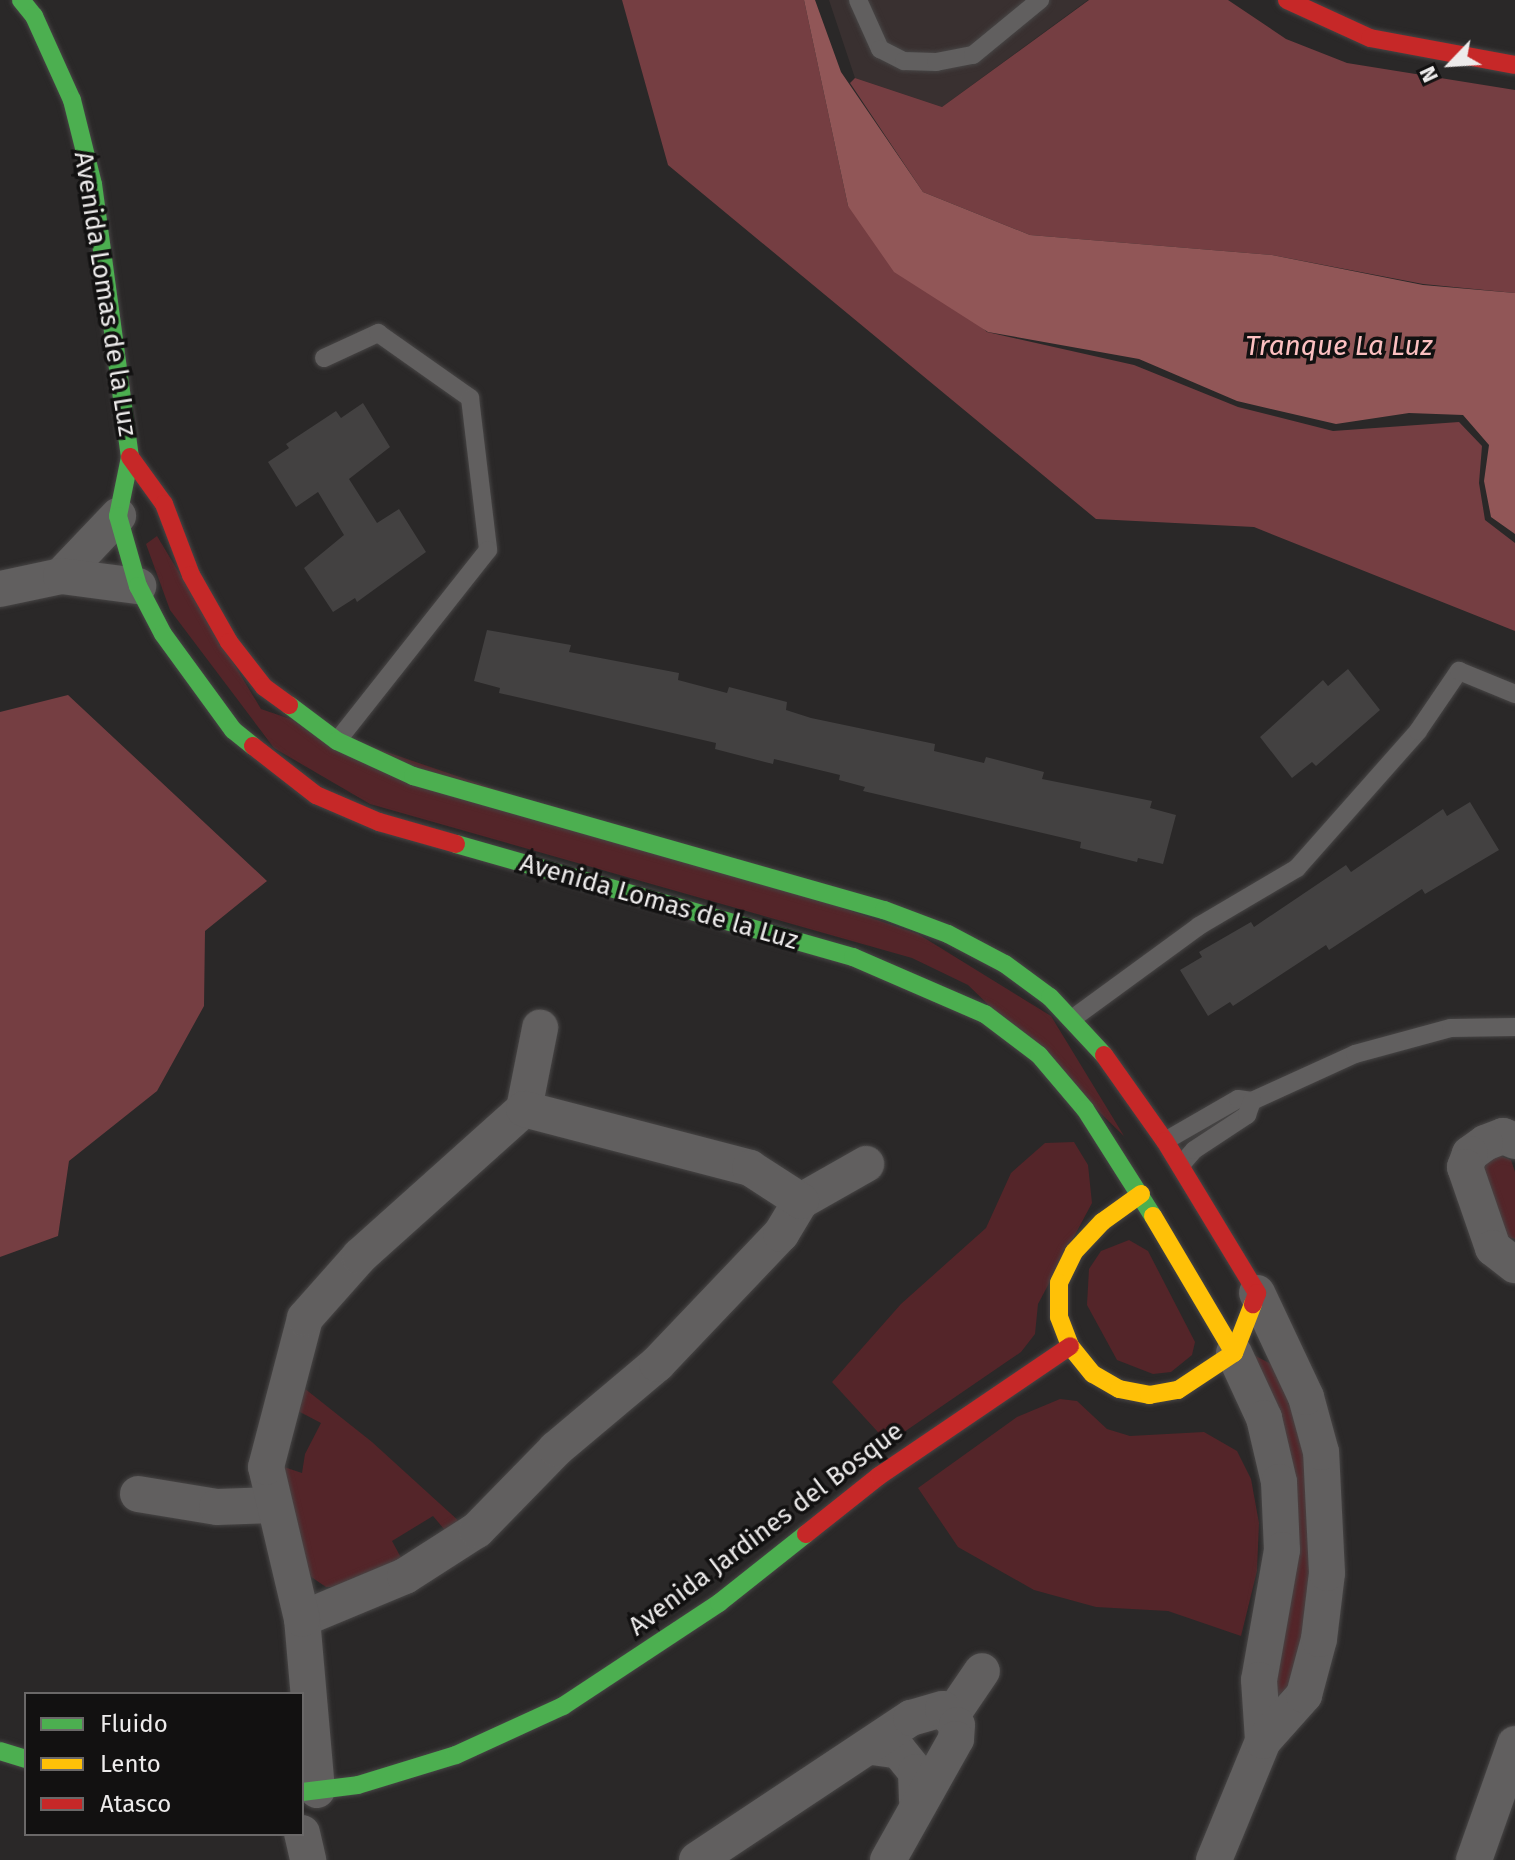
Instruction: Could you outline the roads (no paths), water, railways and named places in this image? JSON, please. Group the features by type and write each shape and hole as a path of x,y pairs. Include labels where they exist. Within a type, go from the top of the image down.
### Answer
{"street":[{"name":"Avenida Lomas de la Luz","path":"21,0 41,12 72,100 93,184 130,457 118,516 138,586 215,710 263,759 316,795 379,822 853,957 985,1014 1039,1055 1085,1109 1141,1194 1234,1353 1264,1418 1279,1482 1282,1550 1259,1680 1263,1741"},
{"path":"1287,0 1370,38 1515,65"},
{"name":"Avenida Lomas de la Luz","path":"130,457 164,504 191,575 229,642 264,687 337,741 413,776 884,910 948,934 1005,964 1072,1019 1165,1141 1257,1293 1306,1397 1321,1452 1328,1530 1319,1639 1304,1695 1263,1741 1214,1860"},
{"path":"61,576 118,516"},
{"path":"0,589 61,576 138,586"},
{"path":"310,1791 302,1619 266,1467 305,1318 360,1256 524,1109 540,1028"},
{"path":"524,1109 750,1168 801,1201"},
{"path":"1515,1141 1503,1136 1485,1143 1470,1154 1465,1167 1493,1248 1515,1265"},
{"path":"302,1619 405,1576 477,1530 556,1449 657,1364 781,1234 801,1201 866,1164"},
{"path":"1141,1194 1102,1222 1074,1252 1059,1283 1059,1317 1070,1346 1093,1374 1119,1389 1149,1395 1178,1390 1234,1353 1257,1293"},
{"name":"Avenida Jardines del Bosque","path":"310,1791 358,1785 456,1755 563,1706 719,1603 879,1476 1070,1346"},
{"path":"138,1494 217,1507 273,1505"},
{"path":"888,1860 917,1800 956,1739 952,1715 982,1671"},
{"path":"697,1860 933,1708 952,1715"},
{"path":"1474,1860 1515,1744"},
{"path":"872,1747 899,1751 916,1772 917,1800"},
{"path":"0,1751 24,1758"},
{"path":"303,1836 308,1860"}],"lane":[{"path":"858,0 880,49 904,61 936,62 973,55 1040,0"},
{"path":"324,358 378,333 470,398 488,550 337,741"},
{"path":"1072,1019 1199,926 1297,868 1418,731 1459,671 1515,694"},
{"path":"1165,1141 1185,1134 1238,1099 1252,1101 1355,1054 1451,1028 1515,1027"},
{"path":"1181,1165 1194,1150 1247,1115 1252,1101"}],"water":[{"name":"Tranque La Luz","path":"804,0 815,0 841,72 923,192 1030,235 1272,255 1423,285 1515,293 1515,534 1491,517 1484,481 1489,445 1463,415 1409,413 1336,424 1237,401 1139,359 988,332 894,272 848,206"}]}
